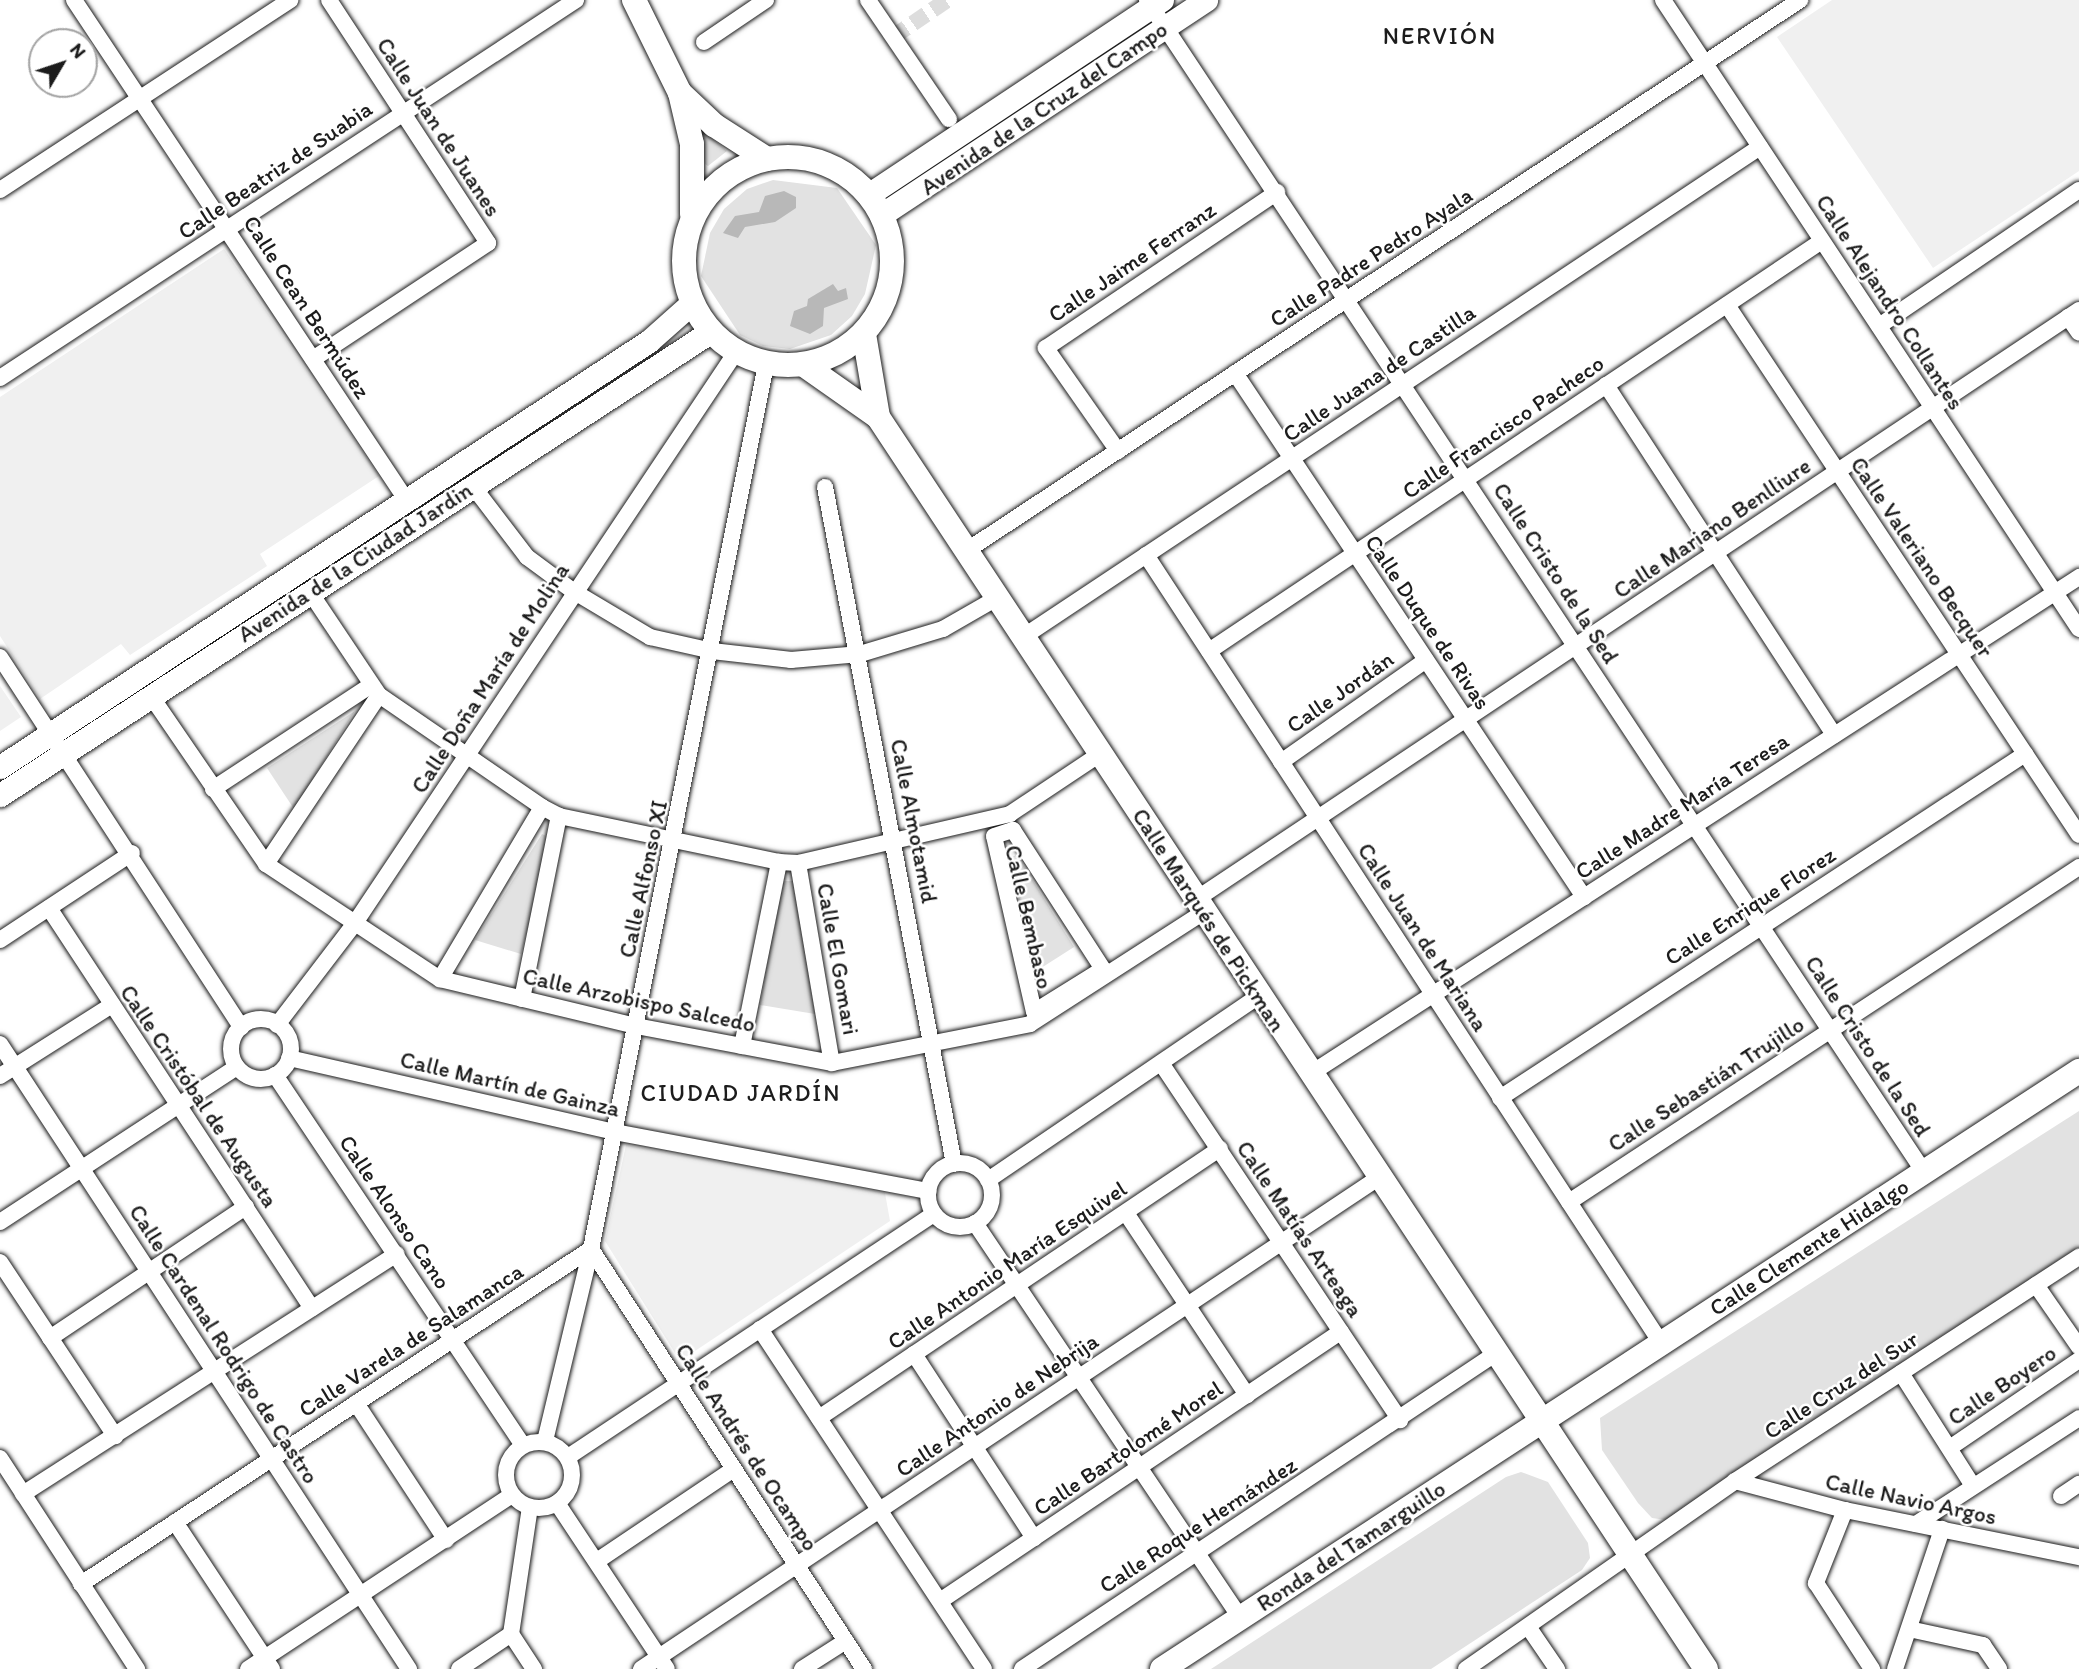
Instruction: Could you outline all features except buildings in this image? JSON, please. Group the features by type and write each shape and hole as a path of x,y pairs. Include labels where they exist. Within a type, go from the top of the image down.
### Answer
{"main road":[{"path":"634,0 680,93 692,144 692,219 683,263 692,303 710,332 736,352 766,364 804,365 837,355 864,334 887,296 892,261 875,205 849,177 825,164 800,157 767,159 722,180 692,219"},
{"name":"Avenida de la Cruz del Campo","path":"875,205 1206,0"},
{"name":"Avenida de la Cruz del Campo","path":"875,205 1154,2"},
{"path":"680,93 714,125 767,159"},
{"name":"Avenida de la Ciudad Jardin","path":"0,767 649,341 692,303"},
{"name":"Avenida de la Ciudad Jardin","path":"0,794 710,332"},
{"path":"864,334 878,417"},
{"path":"804,365 878,417"},
{"name":"Calle Marqués de Pickman","path":"878,417 1378,1178 1706,1669"},
{"name":"Calle Clemente Hidalgo","path":"1541,1423 2079,1071"},
{"name":"Ronda del Tamarguillo","path":"1162,1669 1541,1423"}],"street":[{"name":"Calle Cean Bermúdez","path":"74,0 138,99 229,229 407,501"},
{"path":"0,190 290,0"},
{"name":"Calle Juan de Juanes","path":"313,359 488,243 329,0"},
{"name":"Calle Beatriz de Suabia","path":"0,378 576,0"},
{"path":"704,43 766,0"},
{"path":"867,0 948,119"},
{"name":"Calle Alejandro Collantes","path":"1663,0 2079,629"},
{"name":"Calle Padre Pedro Ayala","path":"966,551 1800,0"},
{"name":"Calle Cristo de la Sed","path":"1154,2 1166,26 1924,1172"},
{"name":"Calle Juana de Castilla","path":"1023,638 1760,147"},
{"path":"1879,326 2079,190"},
{"name":"Calle Jaime Ferranz","path":"1118,451 1046,348 1277,192"},
{"name":"Calle Francisco Pacheco","path":"1209,651 1822,241"},
{"name":"Calle Valeriano Becquer","path":"1727,305 2079,835"},
{"path":"2074,313 2079,333"},
{"name":"Calle Mariano Benlliure","path":"1200,906 1318,818 2074,313"},
{"name":"Calle Doña María de Molina","path":"277,1025 355,923 467,757 573,591 736,352"},
{"name":"Calle Alfonso XI","path":"545,1441 591,1249 712,652 766,364"},
{"name":"Calle Duque de Rivas","path":"1235,373 1584,897"},
{"path":"1606,386 1834,735"},
{"path":"472,485 527,557 573,591 650,637 712,652 791,660 860,654 943,629 997,598"},
{"name":"Calle Almotamid","path":"825,487 860,654 954,1164"},
{"name":"Calle Juan de Mariana","path":"1146,555 1661,1343"},
{"name":"Calle Madre María Teresa","path":"1310,1074 2079,577"},
{"path":"310,592 375,690 467,757 541,807 559,816 779,862 798,863 984,820 1012,822"},
{"path":"0,657 132,853 241,1027"},
{"name":"Calle Jordán","path":"1281,762 1426,660"},
{"path":"213,789 375,690"},
{"path":"266,864 375,690"},
{"name":"Calle Arzobispo Salcedo","path":"151,696 266,864 440,979 636,1027 832,1063 1030,1024 1112,971 1200,906"},
{"path":"1012,822 1103,969 1034,1012 995,836 1012,822 1100,754"},
{"name":"Calle Enrique Florez","path":"1500,1098 2025,754"},
{"path":"440,979 541,807"},
{"path":"522,999 559,816"},
{"name":"Calle Bembaso","path":"984,820 1030,1024"},
{"path":"1012,822 1112,971"},
{"path":"0,940 132,853"},
{"path":"742,1046 779,862"},
{"name":"Calle El Gomari","path":"798,863 832,1063"},
{"name":"Calle Sebastián Trujillo","path":"1569,1202 2079,867"},
{"name":"Calle Cristóbal de Augusta","path":"49,908 312,1308"},
{"path":"988,1180 1259,996"},
{"path":"0,1076 112,1005"},
{"path":"259,1020 277,1025 289,1040 289,1058 275,1075 254,1078 237,1067 231,1051 241,1027 259,1020"},
{"name":"Calle Cardenal Rodrigo de Castro","path":"0,1044 217,1370 409,1669"},
{"name":"Calle Martín de Gainza","path":"289,1058 615,1132 928,1191"},
{"name":"Calle Matías Arteaga","path":"1161,1063 1400,1420"},
{"path":"0,1222 237,1067"},
{"name":"Calle Alonso Cano","path":"275,1075 523,1445"},
{"name":"Calle Antonio María Esquivel","path":"819,1418 1220,1150"},
{"path":"954,1164 974,1166 988,1180 989,1209 975,1223 949,1225 934,1214 928,1191 937,1173 954,1164"},
{"name":"Calle Antonio de Nebrija","path":"641,1669 662,1663 796,1566 1378,1178"},
{"path":"50,1338 246,1207"},
{"path":"1126,1213 1248,1395"},
{"path":"568,1457 934,1214"},
{"path":"975,1223 1240,1618"},
{"name":"Calle Varela de Salamanca","path":"81,1584 591,1249"},
{"name":"Calle Andrés de Ocampo","path":"591,1249 680,1382 864,1669"},
{"path":"23,1494 397,1254"},
{"name":"Calle Cruz del Sur","path":"1465,1669 1529,1628 1735,1481 2079,1257"},
{"path":"0,1262 115,1436"},
{"path":"2036,1285 2079,1347"},
{"path":"760,1329 984,1669"},
{"name":"Calle Bartolomé Morel","path":"940,1601 1341,1332"},
{"path":"914,1354 1034,1538"},
{"name":"Calle Roque Hernández","path":"1022,1669 1400,1420 1495,1354"},
{"name":"Calle Boyero","path":"1951,1447 2079,1360"},
{"path":"1901,1373 1951,1447 1973,1486"},
{"path":"356,1403 446,1540"},
{"path":"1916,1524 2079,1418"},
{"path":"545,1441 568,1457 570,1487 557,1503 530,1507 512,1495 506,1484 508,1462 523,1445 545,1441"},
{"path":"0,1458 137,1669"},
{"path":"597,1561 734,1469"},
{"name":"Calle Navio Argos","path":"1735,1481 1845,1510 2077,1554"},
{"path":"2062,1496 2079,1484"},
{"path":"247,1669 268,1663 512,1495"},
{"path":"557,1503 662,1663"},
{"path":"530,1507 511,1634 534,1669"},
{"path":"1845,1510 1815,1583 1872,1669"},
{"path":"174,1522 268,1663"},
{"path":"1895,1669 1942,1529"},
{"path":"1529,1628 1557,1669"},
{"path":"1909,1629 1983,1645 1998,1669"},
{"path":"459,1669 511,1634"},
{"path":"802,1669 846,1641"}],"shaded area":[{"path":"1832,0 2079,0 2079,171 1933,268 1777,37"},
{"path":"698,126 727,151 708,166 705,164"},
{"path":"773,180 837,188 876,245 865,294 852,316 831,335 790,349 763,346 740,335 701,276 710,233 724,209 747,189"},
{"path":"784,191 796,197 796,208 775,222 745,227 738,238 723,233 735,216 759,212 765,196"},
{"path":"224,249 379,476 260,554 267,566 130,655 121,644 40,699 0,636 0,397"},
{"path":"833,284 838,291 846,288 848,299 824,308 823,326 810,334 790,326 794,311 807,306 808,299"},
{"path":"0,686 21,717 0,731"},
{"path":"355,711 294,809 267,768"},
{"path":"542,834 551,838 521,954 475,940"},
{"path":"1017,855 1074,947 1038,970 1008,858"},
{"path":"781,881 794,881 815,1014 760,1005"},
{"path":"2079,1111 2079,1248 1667,1520 1652,1518 1638,1503 1602,1450 1600,1418"},
{"path":"626,1145 885,1193 890,1221 680,1361 605,1241"},
{"path":"1521,1472 1548,1482 1588,1543 1590,1558 1582,1570 1431,1669 1211,1669 1506,1477"}],"tunnel":[{"path":"893,37 947,0"}],"district":[{"name":"NERVIÓN","path":"1440,36"},
{"name":"CIUDAD JARDÍN","path":"741,1093"}]}
